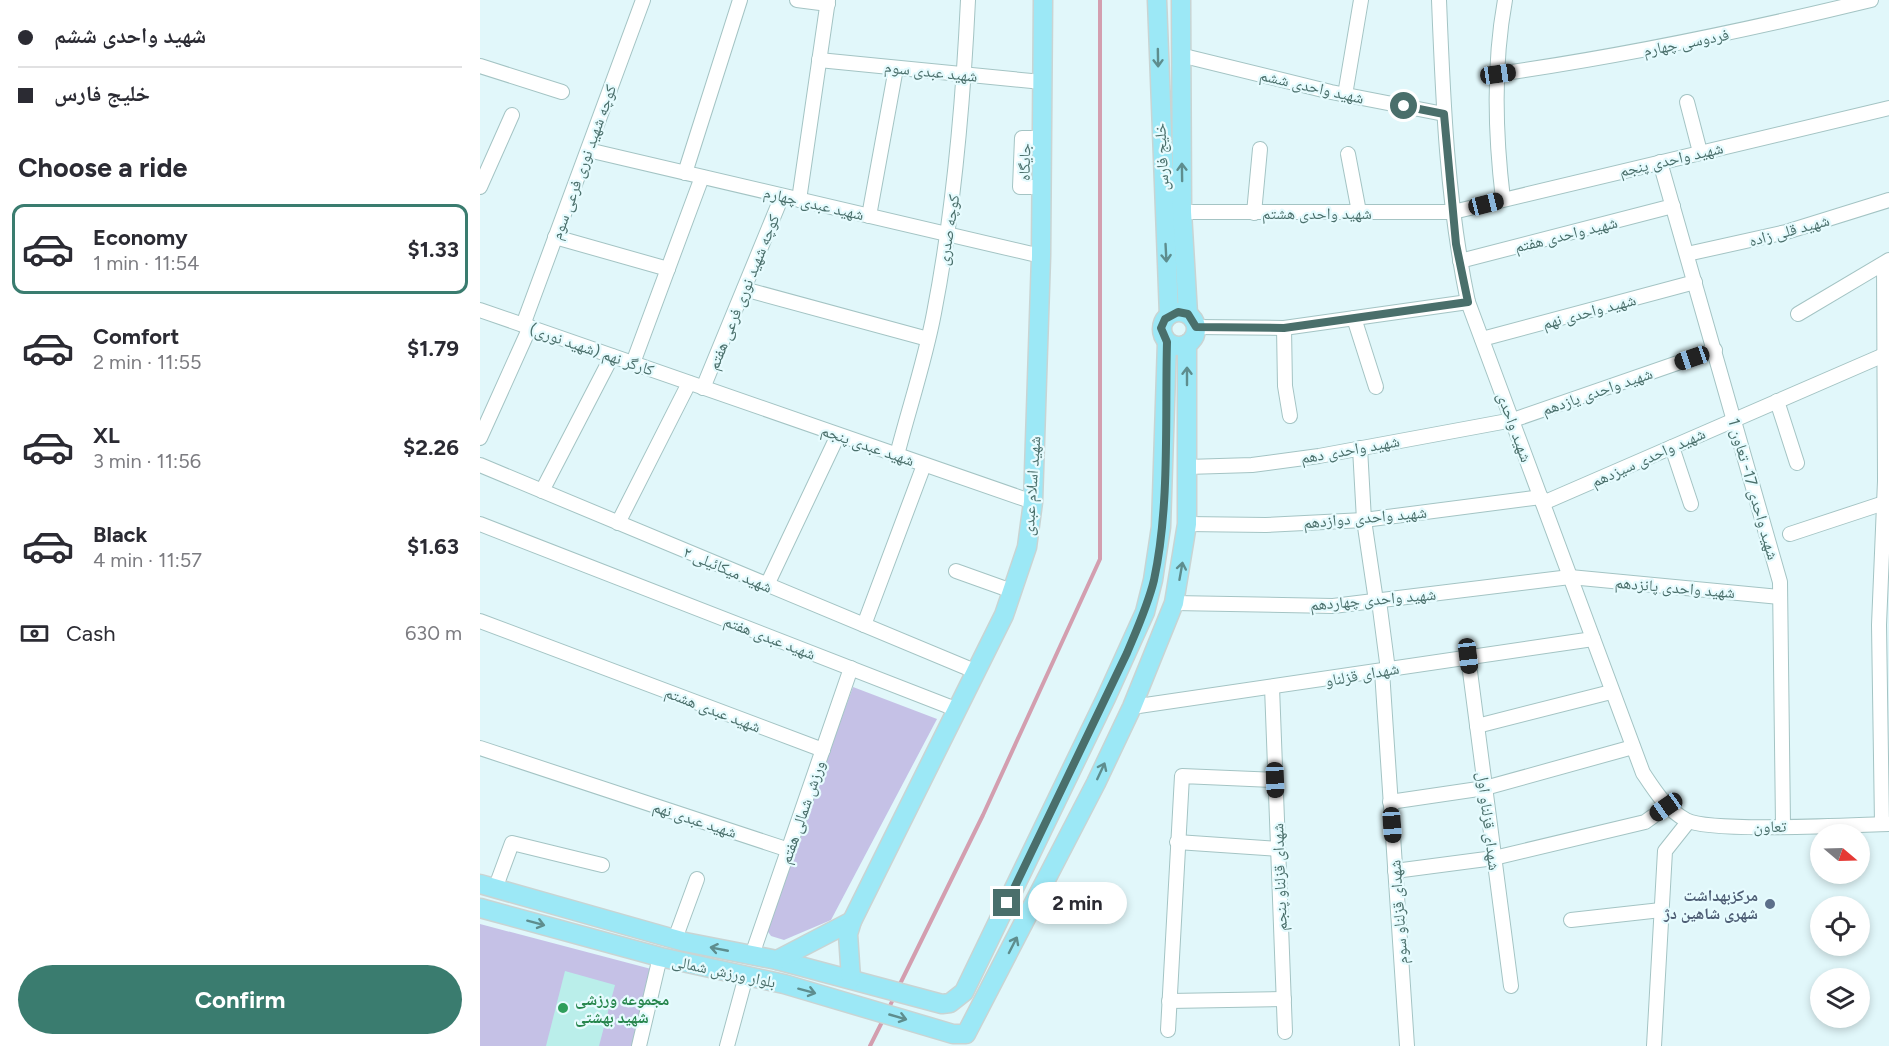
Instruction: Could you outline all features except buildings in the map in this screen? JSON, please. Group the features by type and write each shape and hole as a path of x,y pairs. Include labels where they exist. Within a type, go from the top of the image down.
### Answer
{"main road":[{"name":"شهید اسلام عبدی","path":"852,980 848,940 852,921 905,809 958,710 1004,615 1027,547 1033,502 1041,256 1043,0"},
{"name":"خلیج فارس","path":"1156,0 1169,315"},
{"name":"خلیج فارس","path":"1181,0 1182,212 1192,321"},
{"path":"964,1040 998,974 1096,783 1131,707 1174,603 1187,524 1187,345 1194,337 1192,321 1178,312 1169,315 1161,328 1167,342 1161,527 1154,580 1145,612 1115,680 978,964 998,974"},
{"path":"1167,342 1177,346 1187,345"},
{"name":"بلوار ورزش شمالی","path":"488,887 671,938 777,960 942,1004 950,1003 964,992 978,964"},
{"name":"بلوار ورزش شمالی","path":"480,908 660,957 854,1003 958,1035 964,1040"},
{"path":"777,960 852,921"},
{"path":"660,957 671,938"}],"street":[{"name":"کوچه شهید نوری فرعی سوم","path":"480,438 527,326 555,237 643,0"},
{"path":"685,173 740,0"},
{"path":"797,0 828,2 799,200"},
{"name":"کوچه صدری","path":"897,455 928,339 948,234 958,158 968,0"},
{"path":"1345,95 1361,0"},
{"name":"شهید واحدی","path":"1439,0 1444,114 1453,212 1468,302 1643,773 1666,807 1688,822"},
{"path":"1503,200 1495,123 1497,44 1505,0"},
{"name":"فردوسی چهارم","path":"1498,74 1577,63 1739,32 1871,0"},
{"name":"شهید واحدی ششم","path":"1180,55 1345,95 1444,114"},
{"name":"شهید عبدی سوم","path":"819,60 1042,82"},
{"path":"480,66 562,92"},
{"path":"869,216 896,68"},
{"path":"1688,102 1701,152"},
{"name":"شهید واحدی پنجم","path":"1453,212 1889,108"},
{"path":"480,187 512,115"},
{"path":"1254,213 1260,149"},
{"name":"شهید عبدی چهارم","path":"588,150 1041,256"},
{"path":"1348,154 1359,212"},
{"name":"شهید واحدی 17- تعاون 1","path":"1660,162 1780,582 1783,825"},
{"path":"633,363 702,177"},
{"name":"کوچه شهید نوری فرعی هفتم","path":"703,388 782,196"},
{"name":"شهید قلی زاده","path":"1687,254 1786,232 1889,200"},
{"name":"شهید واحدی هفتم","path":"1460,261 1673,206"},
{"name":"شهید واحدی هشتم","path":"1182,212 1453,212"},
{"path":"555,237 668,269"},
{"path":"1885,824 1879,626 1884,503 1883,309 1886,262"},
{"path":"1798,314 1886,262"},
{"name":"شهید واحدی نهم","path":"1482,339 1695,282"},
{"path":"744,289 928,339"},
{"path":"1192,321 1284,328 1468,302"},
{"name":"کارگر نهم (شهید نوری)","path":"480,310 703,388"},
{"path":"1354,318 1376,387"},
{"path":"1284,328 1285,386 1290,416"},
{"name":"شهید واحدی یازدهم","path":"1512,420 1715,350"},
{"name":"شهید واحدی سیزدهم","path":"1542,500 1672,447 1884,355"},
{"path":"542,491 612,356"},
{"path":"618,523 689,383"},
{"name":"شهید عبدی پنجم","path":"703,388 1033,502"},
{"path":"1777,401 1797,463"},
{"name":"شهید واحدی دهم","path":"1187,467 1252,465 1512,420"},
{"path":"767,585 838,435"},
{"path":"1672,447 1691,504"},
{"name":"شهدای قزلناو سوم","path":"1360,448 1364,520 1378,601 1385,670 1390,802 1407,1046"},
{"name":"شهید میکائیلی ۲","path":"480,465 977,672"},
{"path":"864,625 924,465"},
{"name":"شهید واحدی دوازدهم","path":"1187,524 1266,525 1364,520 1542,500"},
{"path":"1790,534 1884,503"},
{"name":"شهید عبدی هفتم","path":"480,524 958,710"},
{"path":"956,571 1012,591"},
{"name":"شهید واحدی پانزدهم","path":"1570,577 1780,597"},
{"name":"شهید واحدی چهاردهم","path":"1174,603 1333,606 1570,577"},
{"name":"شهید عبدی هشتم","path":"480,621 823,750"},
{"name":"شهدای قزلناو","path":"1131,707 1593,639"},
{"name":"شهدای قزلناو اول","path":"1468,656 1510,986"},
{"name":"ورزش شمالی هفتم","path":"752,955 851,668"},
{"name":"شهدای قزلناو پنجم","path":"1272,687 1285,1032"},
{"path":"1477,726 1611,692"},
{"path":"1390,802 1485,788 1633,747"},
{"name":"شهید عبدی نهم","path":"480,748 789,850"},
{"path":"1168,1030 1182,776 1275,780"},
{"path":"1395,871 1494,858 1645,822 1666,807"},
{"path":"1654,1046 1665,851 1688,822"},
{"name":"تعاون","path":"1688,822 1726,826 1885,824"},
{"path":"1178,842 1278,849"},
{"path":"488,887 512,843 602,865"},
{"path":"671,938 697,879"},
{"path":"1571,920 1661,910"},
{"path":"639,1046 660,957"},
{"path":"728,1046 746,976"},
{"path":"1169,1001 1284,999"}],"shaded area":[{"path":"853,687 937,719 831,920 784,940 771,936 764,926"},
{"name":"مجموعه ورزشی شهید بهشتی","path":"480,924 655,970 636,1046 480,1046"}],"waterway":[{"path":"899,986 983,815 1100,559 1100,0"},
{"path":"888,1010 895,995"},
{"path":"870,1046 883,1020"}],"place":[{"name":"مرکزبهداشت شهری شاهین دژ","path":"1770,904"},
{"name":"مجموعه ورزشی شهید بهشتی","path":"563,1008"}],"route":[{"path":"1007,903 1127,653 1145,612 1154,580 1161,527 1167,342 1161,328 1165,319 1173,312 1184,312 1192,318 1196,327 1284,328 1468,302 1456,244 1444,114 1404,106"}]}
